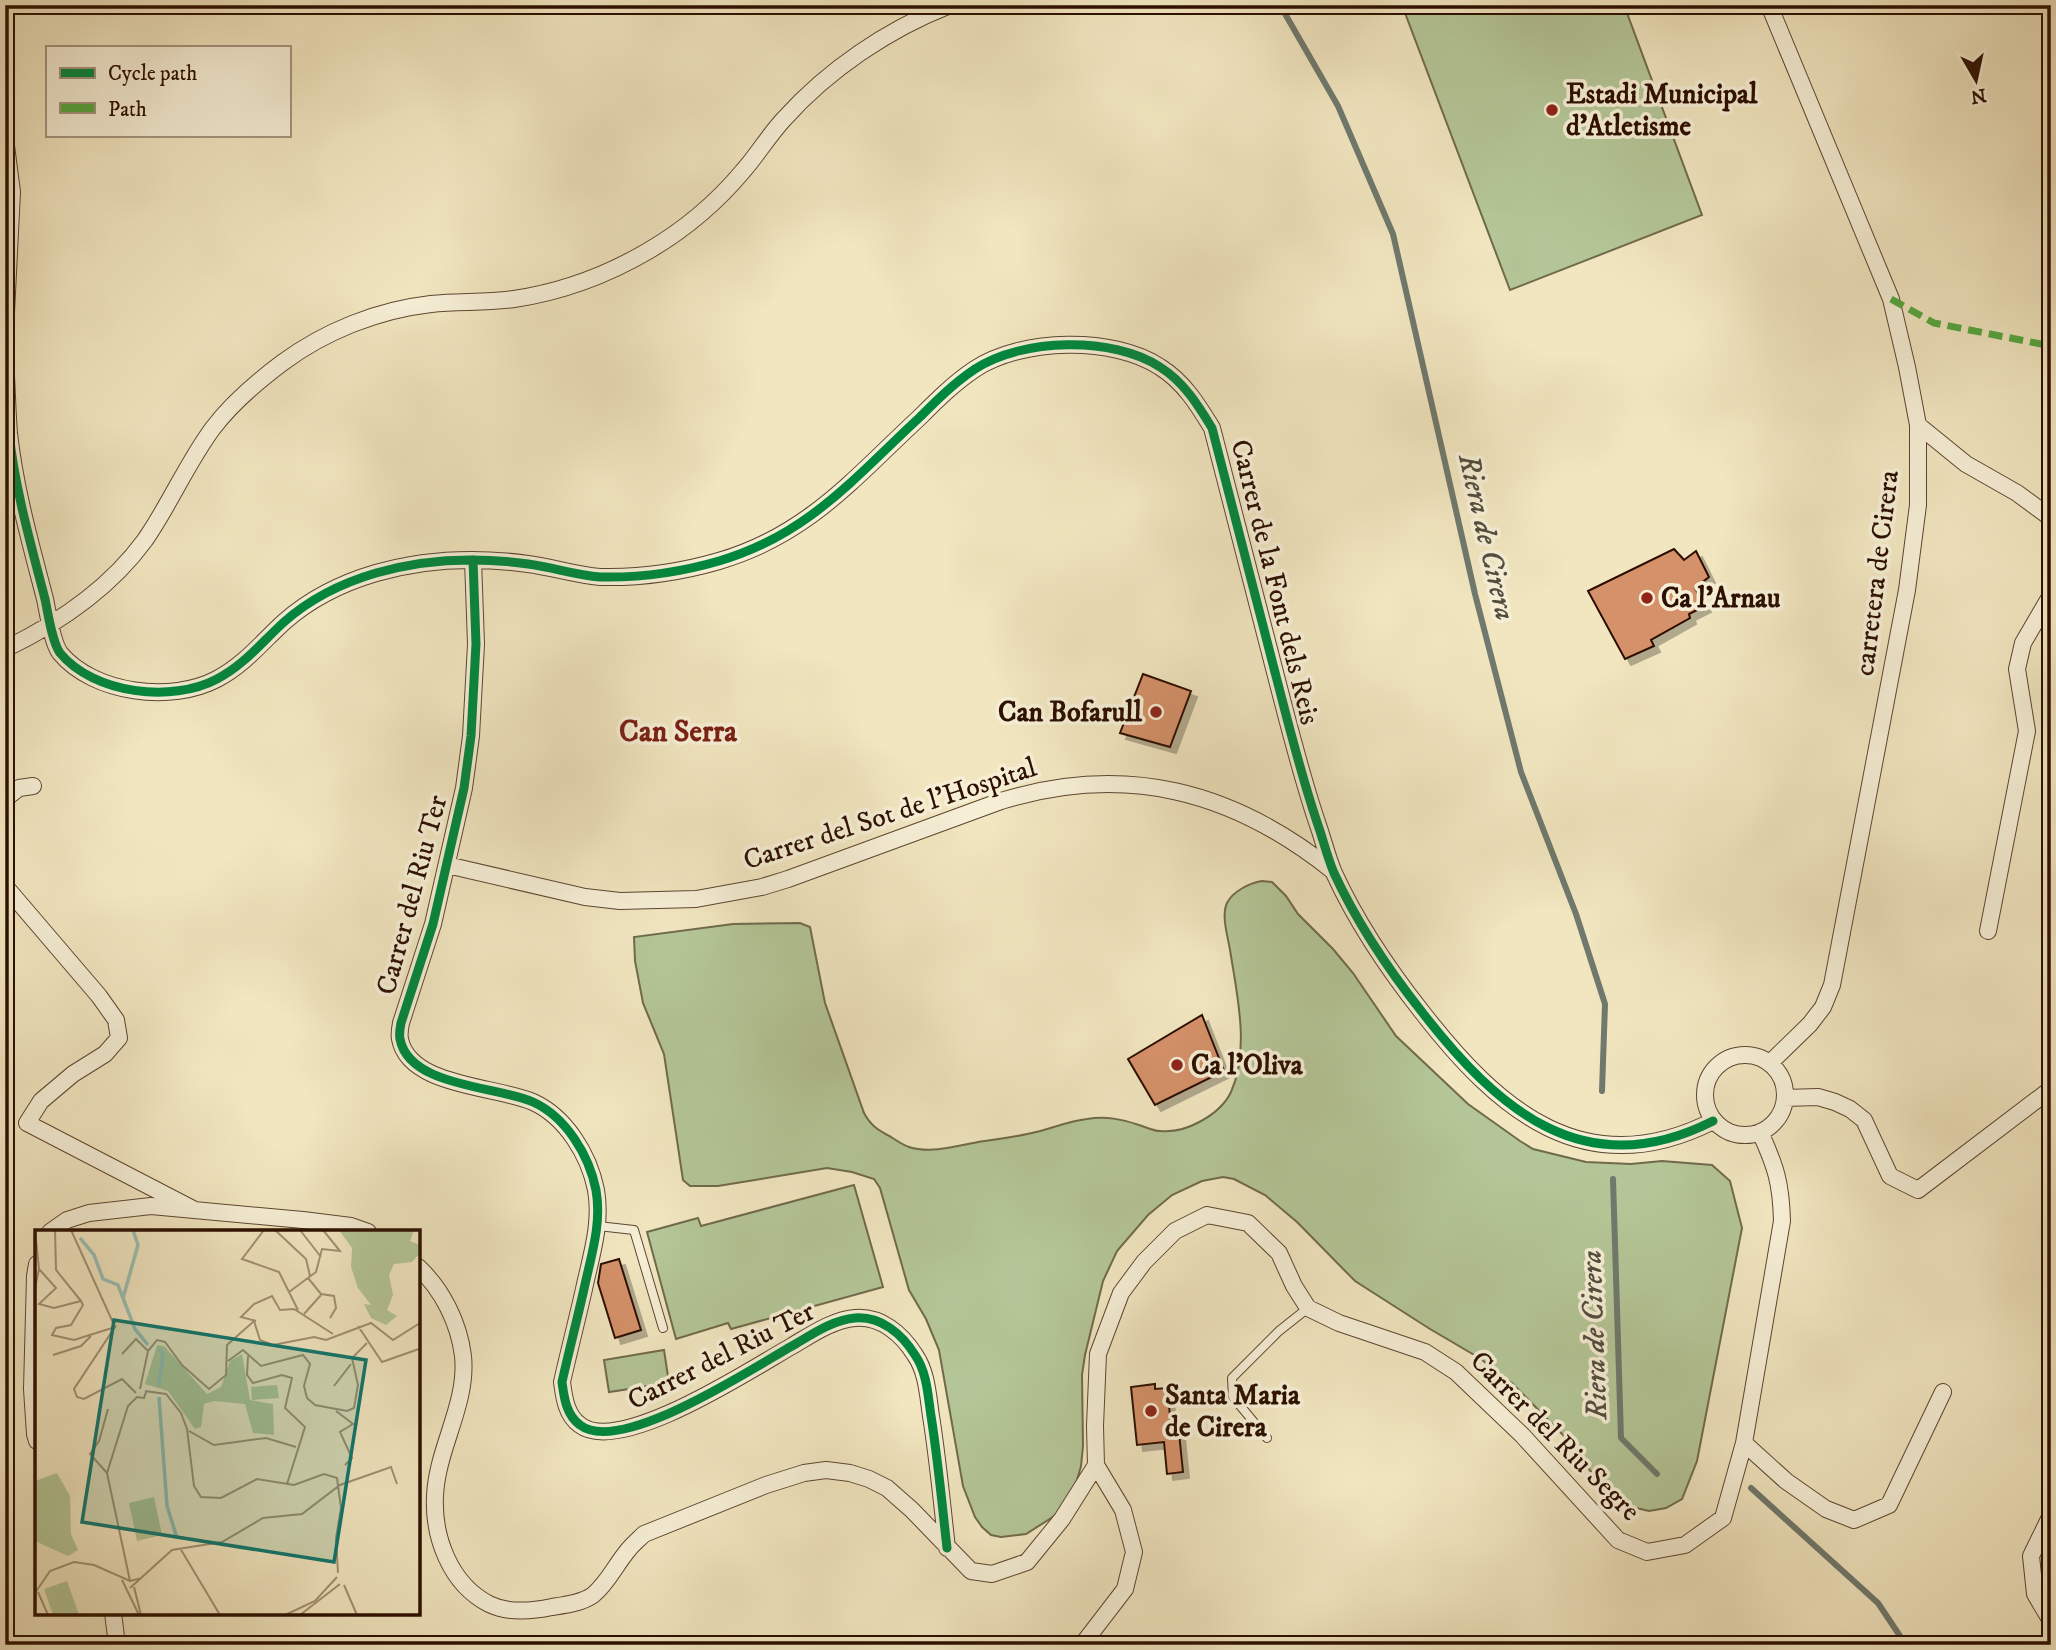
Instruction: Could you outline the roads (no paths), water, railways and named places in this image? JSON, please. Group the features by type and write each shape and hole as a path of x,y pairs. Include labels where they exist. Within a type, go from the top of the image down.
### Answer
{"street":[{"path":"5,649 80,606 120,569 161,516 176,485 214,427 234,405 283,362 329,334 372,317 404,308 433,304 478,303 543,294 594,277 640,255 675,233 720,197 783,120 828,77 878,42 950,5"},
{"name":"carretera de Cirera","path":"1769,5 1891,299 1908,367 1918,425 1918,505 1907,590 1832,985 1823,1007 1810,1024 1770,1063"},
{"path":"5,138 12,192 5,333"},
{"name":"Carrer de la Font dels Reis","path":"5,360 10,436 21,499 58,650 79,669 98,680 143,692 189,689 212,682 235,669 284,622 322,594 353,580 415,564 473,560 530,564 595,576 629,577 718,562 770,541 827,505 952,387 977,367 1028,349 1056,346 1107,348 1136,355 1159,366 1177,380 1196,401 1212,428 1302,780 1333,871 1381,956 1437,1031 1472,1072 1497,1095 1533,1120 1574,1138 1620,1144 1666,1140 1689,1133 1713,1121"},
{"path":"1918,425 1966,464 2017,493 2051,518"},
{"name":"Carrer del Riu Ter","path":"473,560 476,644 471,736 464,789 433,923 401,1023 400,1038 405,1052 415,1063 453,1082 508,1094 534,1103 557,1119 586,1159 596,1189 598,1226 562,1382 570,1413 579,1425 590,1431 619,1430 649,1423 696,1401 827,1326 853,1318 873,1319 890,1327 918,1357 925,1380 936,1450 947,1548"},
{"path":"1988,932 2027,731 2017,668 2023,642 2051,595"},
{"name":"Carrer del Sot de l'Hospital","path":"447,865 585,897 620,901 696,899 762,887 1033,791 1104,783 1165,788 1201,798 1281,834 1333,871"},
{"path":"5,799 19,788 33,786"},
{"path":"5,886 117,1020 119,1038 105,1054 74,1074 41,1101 27,1123 193,1209"},
{"path":"1748,1055 1770,1063 1782,1077 1785,1098 1779,1117 1771,1126 1744,1136 1735,1135 1713,1121 1707,1111 1704,1092 1708,1077 1717,1065 1731,1057 1748,1055"},
{"path":"1785,1098 1818,1097 1850,1109 1864,1121 1889,1176 1918,1190 2051,1089"},
{"name":"Carrer del Riu Segre","path":"1308,1308 1339,1324 1425,1352 1456,1372 1522,1435 1618,1540 1647,1552 1685,1545 1723,1518 1744,1443 1782,1221 1781,1190 1774,1164 1760,1132"},
{"path":"53,1230 67,1220 89,1213 151,1206 303,1220 362,1230"},
{"path":"1082,1645 1125,1589 1134,1552 1123,1510 1096,1465 1098,1354 1121,1293 1144,1262 1175,1231 1207,1216 1248,1223 1279,1252 1294,1286 1308,1308"},
{"path":"420,1269 436,1289 456,1322 463,1358 463,1379 439,1469 435,1496 440,1544 461,1580 474,1594 490,1605 510,1610 539,1610 591,1596 605,1583 629,1549 644,1534 766,1485 804,1473 826,1471 850,1473 887,1488 971,1571 992,1574 1027,1562 1062,1519 1096,1465"},
{"path":"35,1276 32,1389 35,1434"},
{"path":"1744,1443 1786,1481 1826,1509 1854,1520 1889,1506 1943,1392"},
{"path":"2051,1515 2031,1556 2035,1594 2051,1621"},
{"path":"2035,1594 2051,1586"},
{"path":"113,1615 117,1645"}],"lane":[{"path":"598,1226 634,1230 663,1328"},
{"path":"1267,1438 1233,1396 1233,1378 1279,1331 1308,1308"}],"waterway":[{"name":"Riera de Cirera","path":"1280,5 1338,106 1393,234 1475,594 1521,772 1576,914 1605,1004 1602,1091"},
{"name":"Riera de Cirera","path":"1613,1179 1621,1438 1657,1474"},
{"name":"Riera de Cirera","path":"1751,1488 1878,1603 1906,1645"}],"place":[{"name":"Estadi Municipal d'Atletisme","path":"1552,110"},
{"name":"Ca l'Arnau","path":"1647,598"},
{"name":"Can Bofarull","path":"1156,712"},
{"name":"Ca l'Oliva","path":"1177,1065"},
{"name":"Santa Maria de Cirera","path":"1151,1411"}],"district":[{"name":"Can Serra","path":"678,732"}]}
